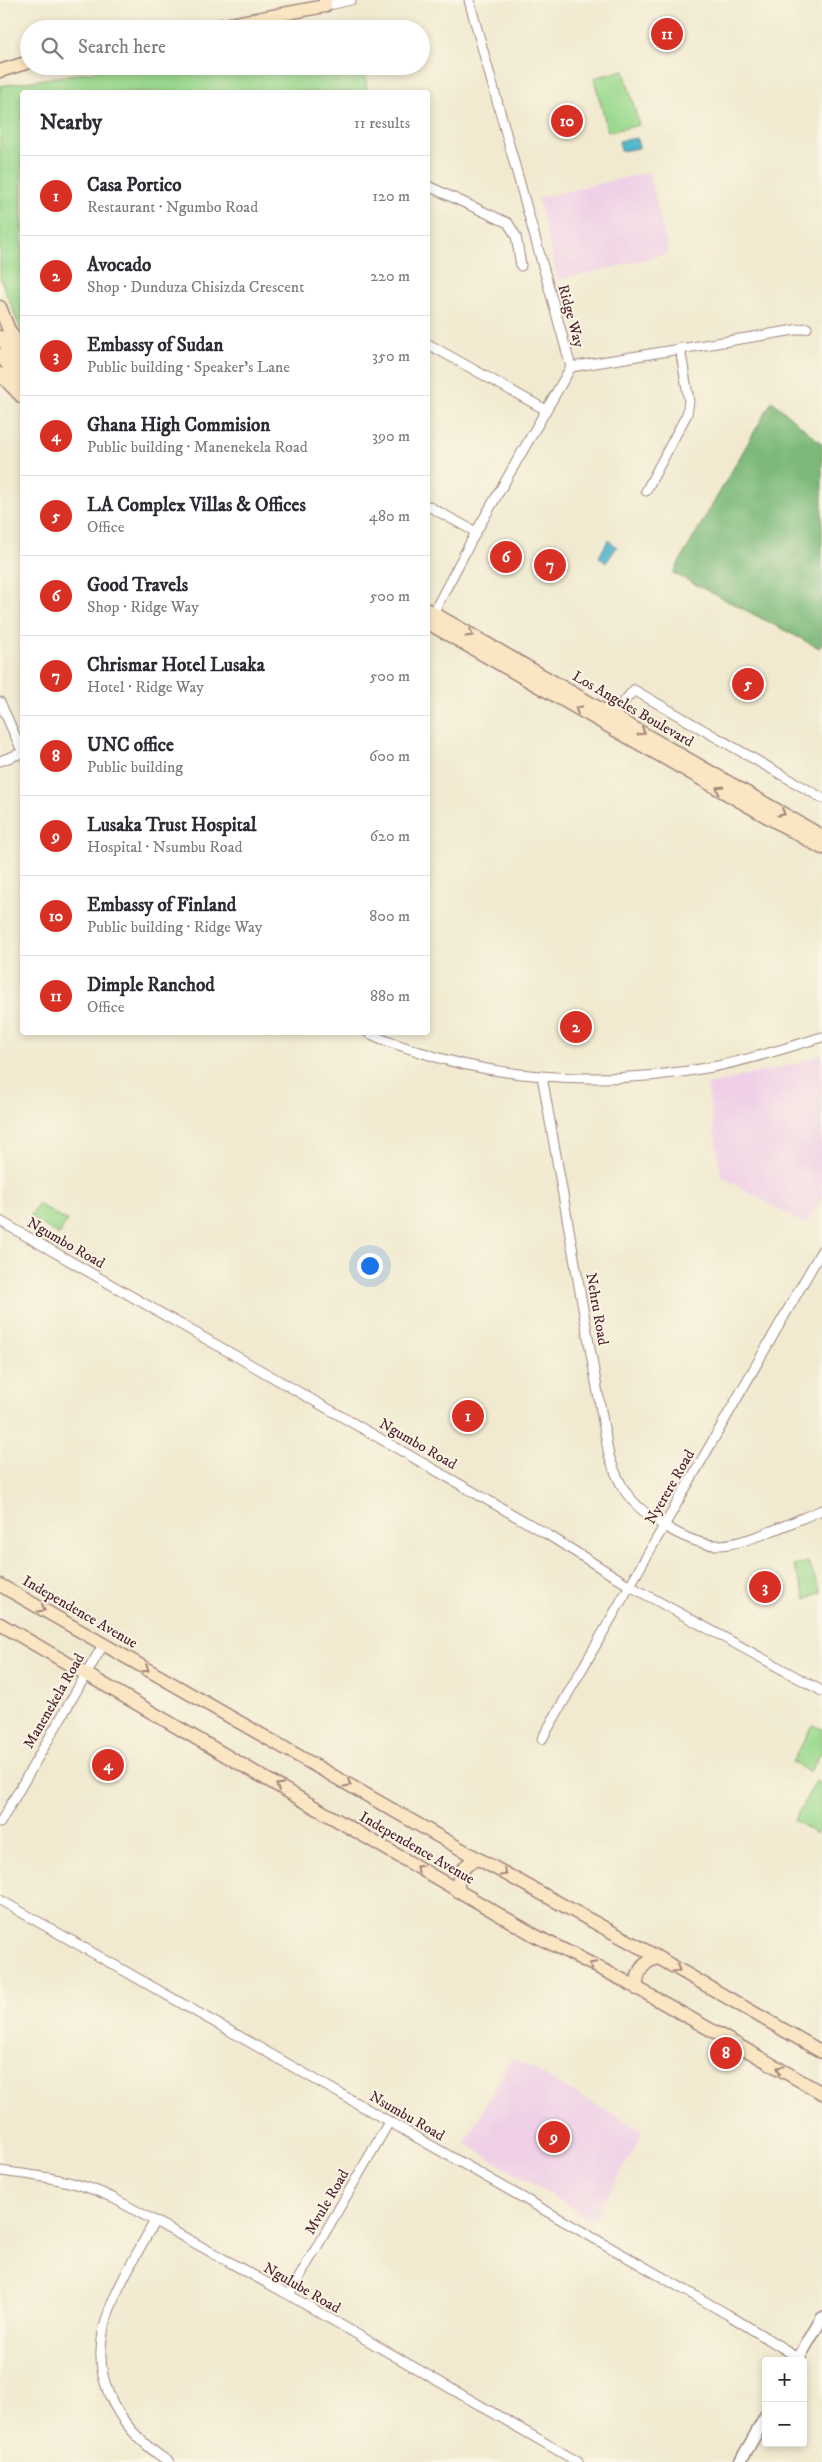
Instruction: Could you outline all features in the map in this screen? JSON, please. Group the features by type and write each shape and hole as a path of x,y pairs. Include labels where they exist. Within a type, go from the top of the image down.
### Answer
{"main road":[{"path":"292,12 308,0"},
{"path":"251,20 325,3"},
{"path":"0,64 20,63"},
{"path":"0,71 20,64"},
{"path":"0,308 8,328 20,347"},
{"path":"0,337 20,365"},
{"path":"0,355 20,380"},
{"path":"0,374 20,395"},
{"name":"Los Angeles Boulevard","path":"430,619 612,715 822,836"},
{"name":"Los Angeles Boulevard","path":"430,619 822,848"},
{"name":"Independence Avenue","path":"0,1585 478,1859 643,1949 822,2052"},
{"name":"Independence Avenue","path":"0,1624 536,1936 623,1980 822,2093"},
{"path":"443,1882 456,1876 460,1871 463,1864 464,1851"},
{"path":"458,1891 458,1876 461,1870 478,1859"},
{"path":"623,1980 640,1969 644,1956 643,1949"},
{"path":"637,1989 638,1975 641,1969 651,1960 658,1958"}],"street":[{"path":"325,3 351,0"},
{"name":"Ridge Way","path":"430,616 571,367 469,0"},
{"path":"430,187 508,224 516,236 521,266"},
{"path":"571,367 807,328"},
{"path":"430,345 546,410"},
{"path":"646,491 687,414 689,401 680,348"},
{"path":"430,507 476,532"},
{"path":"612,715 634,690 822,798"},
{"path":"0,702 20,747"},
{"path":"0,762 20,753"},
{"path":"375,1035 450,1062 542,1076 619,1076 711,1067 759,1056 822,1037"},
{"name":"Nehru Road","path":"542,1076 609,1456 617,1478 627,1494 665,1525 687,1538 704,1544 721,1545 753,1537 822,1510"},
{"name":"Ngumbo Road","path":"0,1221 537,1528 630,1586 822,1691"},
{"name":"Nyerere Road","path":"542,1739 822,1250"},
{"name":"Manenekela Road","path":"0,1823 104,1645"},
{"name":"Nsumbu Road","path":"0,1900 727,2314 795,2357"},
{"name":"Mvule Road","path":"289,2295 389,2122"},
{"name":"Ngulube Road","path":"0,2171 51,2178 91,2187 289,2295 578,2462"},
{"path":"154,2222 110,2307 102,2343 102,2365 106,2386 123,2423 135,2436 169,2462"},
{"path":"799,2357 822,2318"},
{"path":"740,2462 762,2423"}],"shaded area":[{"path":"649,172 669,254 558,280 538,198"},
{"path":"822,1054 822,1196 806,1225 721,1176 707,1085 799,1063"},
{"path":"512,2057 644,2132 593,2221 465,2143"}],"green space":[{"path":"624,70 639,125 608,132 594,78"},
{"path":"69,75 366,75 367,90 20,90 20,328 0,277 0,86"},
{"path":"772,401 822,444 822,644 819,648 673,573"},
{"path":"38,1204 67,1221 59,1235 30,1217"},
{"path":"808,1562 821,1592 806,1599 794,1566"},
{"path":"813,1725 822,1729 822,1751 810,1772 792,1762"},
{"path":"816,1781 822,1785 822,1823 816,1834 794,1820"}],"water":[{"path":"637,138 639,148 621,151 619,141"},
{"path":"608,540 617,547 606,563 599,557"}],"place":[{"name":"Dimple Ranchod","path":"667,34"},
{"name":"Embassy of Finland","path":"567,121"},
{"name":"Good Travels","path":"506,557"},
{"name":"Chrismar Hotel Lusaka","path":"550,565"},
{"name":"LA Complex Villas & Offices","path":"748,684"},
{"name":"Avocado","path":"576,1027"},
{"name":"Casa Portico","path":"468,1416"},
{"name":"Embassy of Sudan","path":"765,1587"},
{"name":"Ghana High Commision","path":"108,1765"},
{"name":"UNC office","path":"726,2053"},
{"name":"Lusaka Trust Hospital","path":"554,2137"}]}
